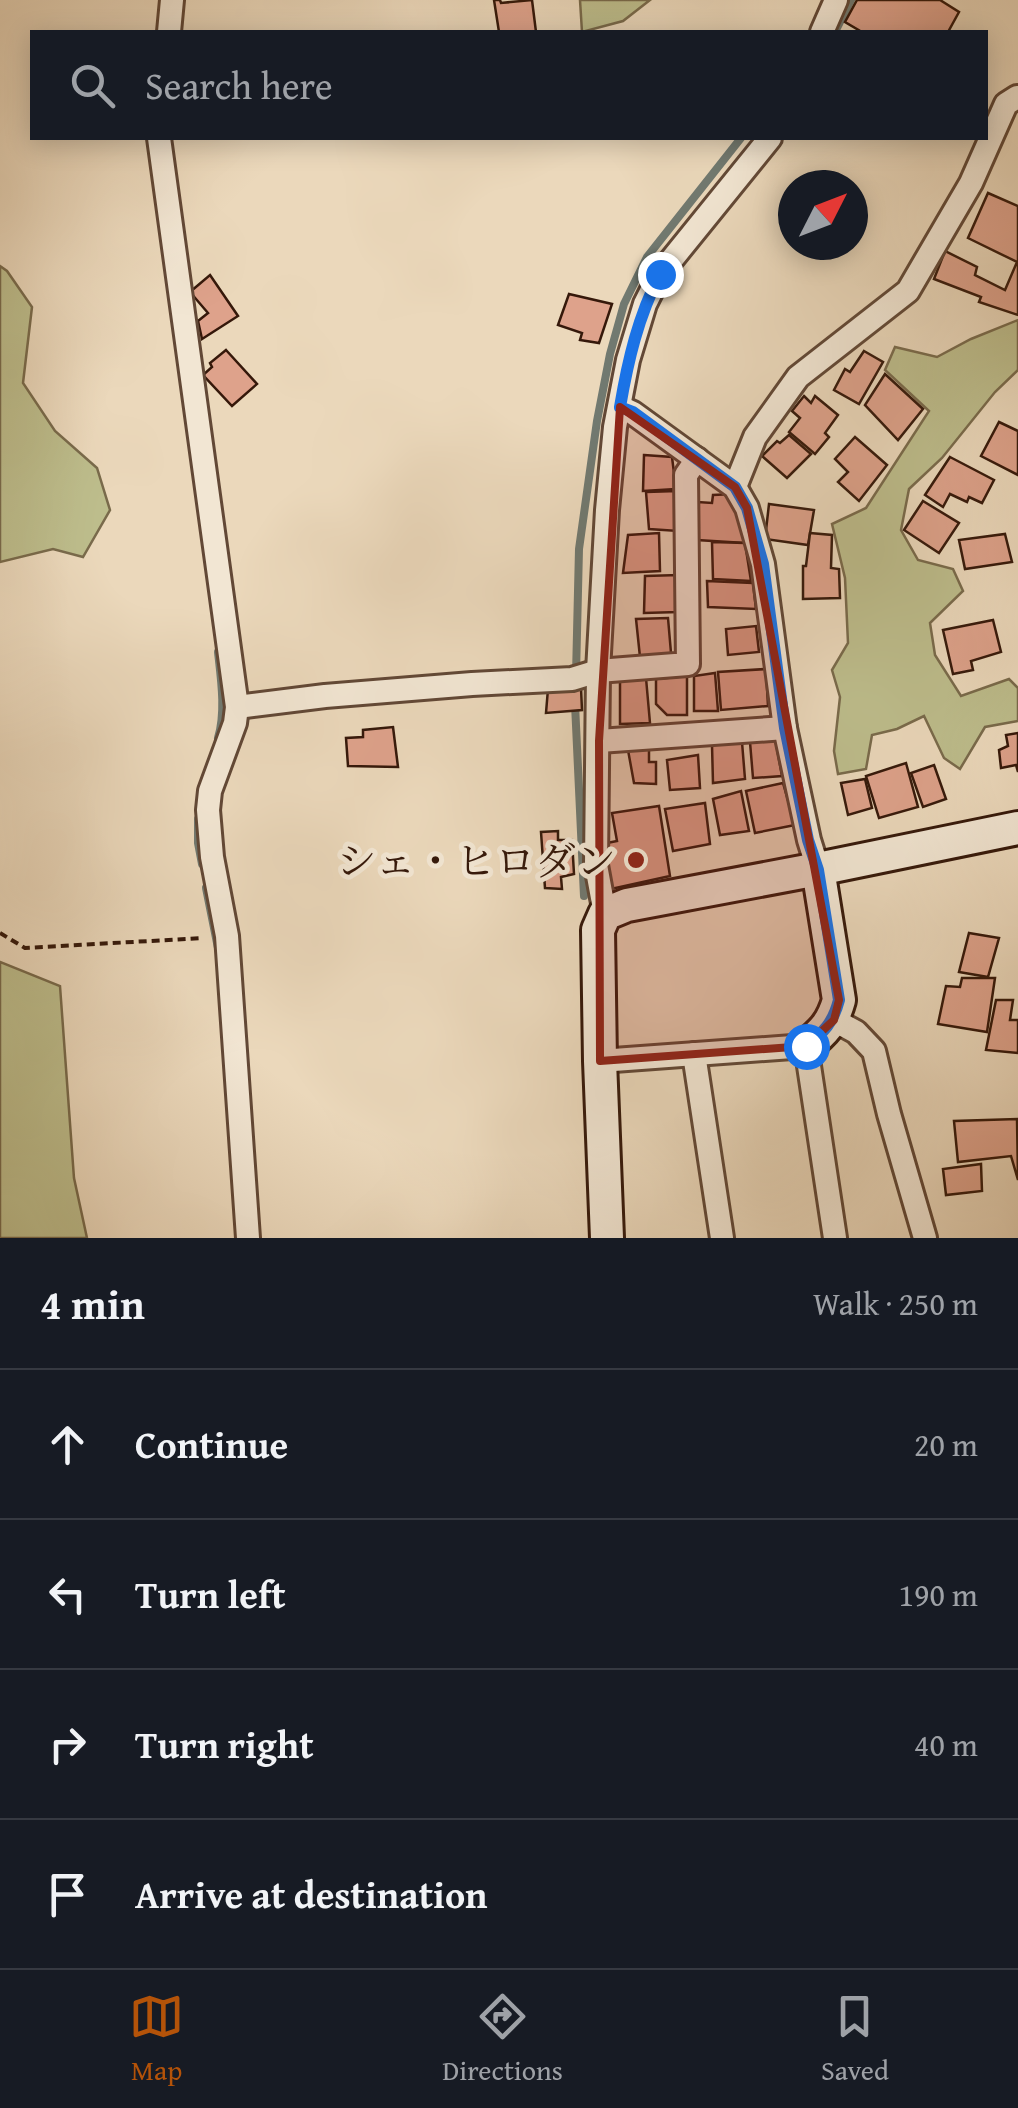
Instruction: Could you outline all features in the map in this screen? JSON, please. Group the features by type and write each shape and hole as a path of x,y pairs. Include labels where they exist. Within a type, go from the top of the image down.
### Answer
{"street":[{"path":"169,30 172,0"},
{"path":"828,30 836,0"},
{"path":"988,131 1006,104 1017,96"},
{"path":"159,140 236,707 235,722 210,791 208,810 212,857 227,936 248,1238"},
{"path":"608,1238 598,930 604,914 596,865 598,671 615,427 628,360 645,304 660,274 768,140"},
{"path":"735,487 754,437 798,377 908,291 971,183 981,141"},
{"path":"600,1061 806,1046 834,1020 839,1000 818,870 785,728 763,564 747,508 735,487 633,412 620,407"},
{"path":"236,707 398,690 572,679 598,671 688,664 686,475 698,459"},
{"path":"599,741 785,728"},
{"path":"604,914 627,905 1018,828"},
{"path":"834,1020 856,1032 874,1051 925,1238"},
{"path":"806,1046 834,1238"},
{"path":"694,1054 722,1238"}],"path":[{"path":"0,933 25,948 227,936"}],"highlighted area":[{"path":"620,407 735,487 747,508 839,1000 834,1020 806,1046 600,1061 599,741"}],"green space":[{"path":"580,0 650,0 623,21 582,30"},
{"path":"0,266 32,307 23,383 55,431 97,468 110,510 83,557 53,549 0,562"},
{"path":"1018,320 1018,370 995,392 942,458 909,489 901,530 918,560 953,569 963,591 930,623 935,655 961,696 1009,679 1018,688 1018,721 985,727 960,769 944,758 924,716 872,735 866,769 838,774 834,751 840,697 832,670 848,643 845,578 832,524 866,508 929,411 885,370 895,347 937,357"},
{"path":"0,962 60,986 74,1178 87,1238 0,1238"}],"building":[{"path":"494,0 532,0 536,30 499,30"},
{"path":"857,0 940,0 959,12 949,30 859,30 845,22"},
{"path":"988,193 1018,206 1018,315 979,302 981,297 934,279 945,251 977,267 975,275 1005,290 1017,262 968,238"},
{"path":"210,275 238,316 202,339 198,321 208,313 190,292"},
{"path":"569,294 612,304 599,343 580,340 582,333 558,325"},
{"path":"226,350 257,384 232,406 203,375"},
{"path":"864,351 883,362 859,404 834,390 845,369 850,372"},
{"path":"885,374 923,409 898,440 865,405"},
{"path":"804,396 811,403 815,396 838,415 825,433 829,437 815,454 789,432 800,418 792,411"},
{"path":"999,422 1018,431 1018,475 981,456"},
{"path":"789,435 811,454 787,478 762,456"},
{"path":"855,437 887,465 859,501 838,482 848,472 835,459"},
{"path":"644,455 672,457 676,489 643,491"},
{"path":"950,457 994,480 982,503 969,497 967,502 950,494 943,507 925,495"},
{"path":"677,491 678,531 649,529 646,492"},
{"path":"733,494 745,543 697,540 698,502 712,503 713,495"},
{"path":"923,501 959,523 939,553 904,530"},
{"path":"769,504 814,510 808,545 765,539"},
{"path":"659,533 660,571 623,573 628,535"},
{"path":"810,533 832,535 831,568 839,569 840,598 803,599 803,566"},
{"path":"1005,534 1012,562 965,569 959,540"},
{"path":"712,542 745,543 751,581 713,579"},
{"path":"679,575 678,612 644,613 645,576"},
{"path":"707,581 753,583 756,609 708,607"},
{"path":"668,618 671,653 640,657 636,619"},
{"path":"993,620 1001,652 971,661 973,670 953,674 943,630"},
{"path":"756,626 759,652 728,655 726,629"},
{"path":"766,669 768,706 721,710 718,672"},
{"path":"715,673 718,711 694,711 694,676"},
{"path":"687,676 687,715 667,715 656,704 656,679"},
{"path":"646,678 650,723 620,724 620,679"},
{"path":"581,688 582,710 546,713 548,689"},
{"path":"393,727 398,767 348,766 346,738 363,737 363,730"},
{"path":"1018,733 1018,772 1016,765 1001,768 999,750 1008,746 1006,735"},
{"path":"775,738 782,776 753,778 750,742"},
{"path":"742,742 745,779 713,783 712,745"},
{"path":"649,748 649,762 656,762 656,784 634,783 628,750"},
{"path":"698,755 700,788 670,790 667,760"},
{"path":"906,763 918,807 879,818 866,776"},
{"path":"934,765 946,799 923,807 911,773"},
{"path":"865,779 872,808 848,815 841,783"},
{"path":"783,783 795,825 755,833 746,791"},
{"path":"741,791 749,831 720,835 713,799"},
{"path":"705,803 710,844 673,851 665,809"},
{"name":"シェ・ヒロダン","path":"659,806 670,876 611,889 602,844 617,841 612,813"},
{"path":"558,831 558,840 572,840 574,874 561,877 562,889 545,888 541,832"},
{"path":"969,933 999,938 988,977 959,972"},
{"path":"962,978 995,978 987,1032 938,1024 946,986 960,987"},
{"path":"996,1000 1013,1000 1010,1020 1018,1020 1018,1053 986,1050"},
{"path":"1017,1119 1018,1180 1011,1156 958,1162 954,1121"},
{"path":"981,1164 982,1191 946,1195 943,1169"}],"waterway":[{"path":"836,30 851,0"},
{"path":"576,675 579,549 597,421 624,304 647,257 739,140"},
{"path":"218,652 222,706 218,738"},
{"path":"575,704 584,896"},
{"path":"198,819 202,864"},
{"path":"206,888 218,948"}],"place":[{"name":"シェ・ヒロダン","path":"636,860"}],"route":[{"path":"660,274 645,304 628,360 620,407 633,412 735,487 747,508 763,564 785,728 818,870 839,1000 834,1020 806,1046"}]}
